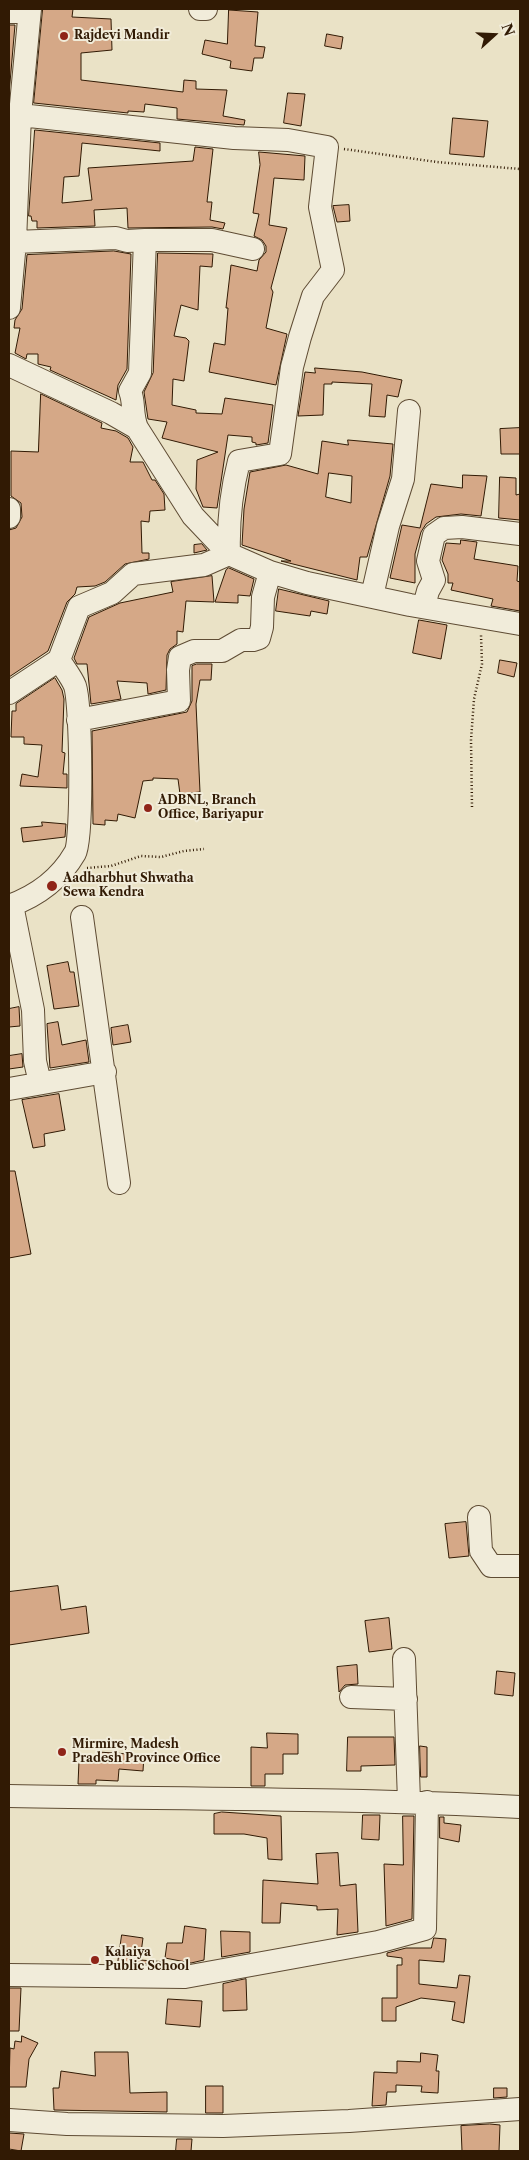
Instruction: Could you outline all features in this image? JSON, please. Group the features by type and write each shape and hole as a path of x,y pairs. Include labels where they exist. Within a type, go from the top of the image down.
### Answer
{"street":[{"path":"200,9 206,9"},
{"path":"9,308 15,242 22,11"},
{"path":"20,115 234,138 288,140 328,147 320,207 333,270 313,296 300,337 292,367 280,454 239,461 228,528 229,554"},
{"path":"15,242 116,238 127,241 212,240 253,249"},
{"path":"146,240 140,373 130,391 134,400 132,415 137,428 193,516 229,554 270,572 307,583 520,624"},
{"path":"9,365 111,413 137,428"},
{"path":"372,596 388,526 403,479 409,411"},
{"path":"9,509 9,517"},
{"path":"424,606 428,591 434,580 428,561 434,535 444,528 462,527 520,534"},
{"path":"9,694 59,660 79,607 112,593 133,574 204,565 229,554"},
{"path":"78,720 179,701 178,670 180,657 194,651 222,651 242,640 259,638 262,626 263,596 270,572"},
{"path":"40,1082 35,1062 33,1010 10,906 31,897 55,881 77,851 80,817 78,720 75,686 59,660"},
{"path":"82,917 119,1183"},
{"path":"9,1089 104,1072"},
{"path":"479,1517 481,1551 491,1566 520,1566"},
{"path":"9,1975 185,1977 378,1942 425,1929 418,1802 406,1699 404,1659"},
{"path":"351,1696 406,1699"},
{"path":"9,1796 418,1802 520,1807"},
{"path":"9,2120 67,2124 223,2126 349,2121 520,2109"}],"path":[{"path":"328,147 437,162 520,169"},
{"path":"472,807 471,740 474,699 482,664 481,634 484,617"},
{"path":"70,861 88,868 111,866 141,856 161,857 184,851 204,850"}],"building":[{"path":"43,9 73,9 72,17 111,19 112,50 81,53 81,80 183,92 184,80 196,81 196,89 227,90 223,116 245,120 244,125 177,119 177,108 145,104 144,112 128,111 128,113 34,103"},
{"path":"229,10 258,12 255,46 265,47 263,58 254,58 252,71 230,68 231,61 202,54 205,40 227,44"},
{"path":"9,25 15,25 9,94"},
{"path":"327,34 343,37 341,49 325,46"},
{"path":"288,93 305,94 301,126 284,123"},
{"path":"453,118 488,121 484,157 450,154"},
{"path":"35,130 160,143 160,151 82,143 79,176 64,177 62,203 92,200 88,168 193,161 195,147 213,149 207,202 212,202 210,220 225,223 223,229 212,227 128,228 127,208 94,210 95,226 37,228 37,221 32,221 31,216 29,216"},
{"path":"259,152 305,156 304,180 274,178 269,225 287,228 271,288 273,292 266,328 287,334 276,385 209,372 214,343 225,345 228,308 226,308 231,265 257,271 259,260 266,252 266,246 262,240 254,236 259,214 253,213 260,165"},
{"path":"349,205 350,221 337,222 333,206"},
{"path":"114,251 131,254 127,369 118,385 116,400 50,370 51,367 38,364 38,354 27,354 26,359 15,353 20,328 14,328 15,320 22,309 27,255"},
{"path":"158,253 213,254 212,267 200,266 198,310 181,305 174,336 186,338 189,341 184,381 173,379 172,405 196,410 196,413 222,414 225,398 273,405 268,443 256,445 256,443 252,442 252,437 228,435 217,508 203,507 196,489 197,460 218,452 162,438 167,422 148,419 144,392 153,373"},
{"path":"315,368 362,372 402,380 398,397 387,395 385,417 369,416 372,384 332,382 332,384 324,384 323,415 298,416 305,372 315,373"},
{"path":"41,394 102,423 101,428 116,431 128,438 133,447 130,462 143,462 152,480 155,480 164,494 165,510 150,511 149,522 141,521 142,553 149,553 149,559 125,564 105,582 95,586 77,587 75,594 67,602 48,651 9,677 9,530 16,528 22,517 21,503 11,496 11,451 38,452"},
{"path":"520,428 520,454 501,454 500,429"},
{"path":"348,440 393,444 390,476 367,557 360,557 357,580 281,561 291,561 242,545 244,509 250,472 286,465 318,474 322,441 348,445","holes":["329,473 352,476 351,503 326,497"]},
{"path":"463,475 487,476 481,516 461,514 436,517 426,524 421,532 415,554 415,583 390,578 402,525 420,528 431,484 462,488"},
{"path":"500,477 516,478 516,495 520,494 520,520 499,518"},
{"path":"461,540 477,542 474,559 518,566 517,581 520,582 520,611 491,606 493,599 451,590 453,583 448,583 448,574 442,560 446,543 460,544"},
{"path":"202,544 207,550 194,553 194,545"},
{"path":"229,568 254,579 250,596 238,595 238,603 215,602 226,570"},
{"path":"212,576 214,602 186,601 183,632 177,631 177,644 170,649 167,655 166,690 148,694 147,683 117,681 121,699 91,704 87,664 77,664 74,658 89,617 120,603 173,592 171,582"},
{"path":"279,589 329,601 327,614 311,611 310,616 276,611"},
{"path":"419,620 447,625 441,659 413,653"},
{"path":"500,660 517,663 514,677 498,673"},
{"path":"212,664 211,680 200,680 196,704 200,792 180,794 178,779 153,778 153,780 143,781 135,818 118,814 117,821 105,820 105,825 93,824 92,731 187,712 192,701 192,666"},
{"path":"55,678 62,690 64,699 62,752 65,753 63,774 67,774 67,788 20,786 22,774 38,777 42,745 24,744 24,737 11,737 12,711 16,711 16,704"},
{"path":"42,822 66,824 65,837 23,842 21,828 42,826"},
{"path":"68,962 70,972 74,972 79,1006 54,1009 47,966"},
{"path":"19,1007 20,1026 9,1027 9,1009"},
{"path":"58,1022 62,1045 86,1040 89,1062 50,1068 47,1024"},
{"path":"128,1025 131,1042 113,1045 111,1028"},
{"path":"22,1054 23,1067 9,1069 9,1056"},
{"path":"59,1094 65,1130 44,1134 45,1146 33,1148 22,1100"},
{"path":"9,1171 15,1171 31,1254 9,1258"},
{"path":"466,1522 469,1556 449,1558 445,1524"},
{"path":"58,1586 61,1610 86,1606 89,1633 9,1645 9,1592"},
{"path":"389,1618 392,1649 369,1652 365,1621"},
{"path":"357,1665 358,1684 345,1685 339,1692 337,1667"},
{"path":"497,1671 515,1673 513,1696 495,1694"},
{"path":"267,1733 298,1734 298,1754 283,1754 283,1774 265,1774 265,1786 251,1786 251,1747 267,1748"},
{"path":"348,1737 394,1737 395,1765 361,1766 361,1771 347,1771"},
{"path":"420,1746 427,1747 427,1777 421,1777"},
{"path":"98,1752 144,1755 143,1771 119,1769 118,1781 96,1780 96,1784 78,1784 79,1761 98,1762"},
{"path":"222,1812 281,1816 282,1860 268,1859 267,1838 244,1834 214,1834 214,1814"},
{"path":"363,1815 380,1815 379,1840 362,1839"},
{"path":"403,1816 414,1816 412,1919 386,1926 384,1864 403,1865"},
{"path":"440,1817 444,1817 444,1823 461,1825 459,1842 440,1838"},
{"path":"338,1853 340,1886 356,1884 358,1932 337,1935 338,1909 317,1910 317,1906 281,1903 280,1923 262,1923 263,1880 318,1884 316,1854"},
{"path":"185,1926 206,1929 204,1960 191,1963 165,1958 167,1943 182,1943"},
{"path":"221,1931 250,1932 250,1952 222,1957"},
{"path":"122,1935 143,1938 140,1960 167,1962 167,1964 118,1963"},
{"path":"434,1938 446,1939 444,1962 419,1960 419,1984 457,1988 459,1975 470,1976 464,2023 452,2020 455,2002 421,1998 396,2007 396,2021 382,2021 382,1998 397,1998 397,1965 402,1965 402,1958 387,1956 387,1953 406,1948 431,1948"},
{"path":"246,1979 247,2010 223,2011 223,1984"},
{"path":"9,1988 21,1988 19,2031 9,2031"},
{"path":"168,1999 202,2001 200,2027 166,2024"},
{"path":"22,2036 38,2043 29,2059 26,2087 9,2087 10,2048 14,2049 15,2041 21,2042"},
{"path":"95,2052 128,2052 130,2093 167,2092 167,2112 54,2110 53,2088 59,2088 61,2071 95,2076"},
{"path":"421,2053 438,2055 436,2071 439,2071 438,2093 421,2092 422,2086 396,2085 396,2092 387,2092 386,2105 372,2106 374,2072 397,2073 397,2061 420,2062"},
{"path":"206,2086 223,2086 223,2113 206,2113"},
{"path":"494,2088 507,2088 507,2097 494,2098"},
{"path":"500,2125 499,2151 462,2151 461,2126"},
{"path":"9,2133 24,2134 21,2151 9,2149"},
{"path":"177,2139 192,2139 191,2151 176,2151"}],"place":[{"name":"Rajdevi Mandir","path":"64,36"},
{"name":"ADBNL, Branch Office, Bariyapur","path":"148,808"},
{"name":"Aadharbhut Shwatha Sewa Kendra","path":"52,886"},
{"name":"Mirmire, Madesh Pradesh Province Office","path":"62,1752"},
{"name":"Kalaiya Public School","path":"95,1960"}]}
